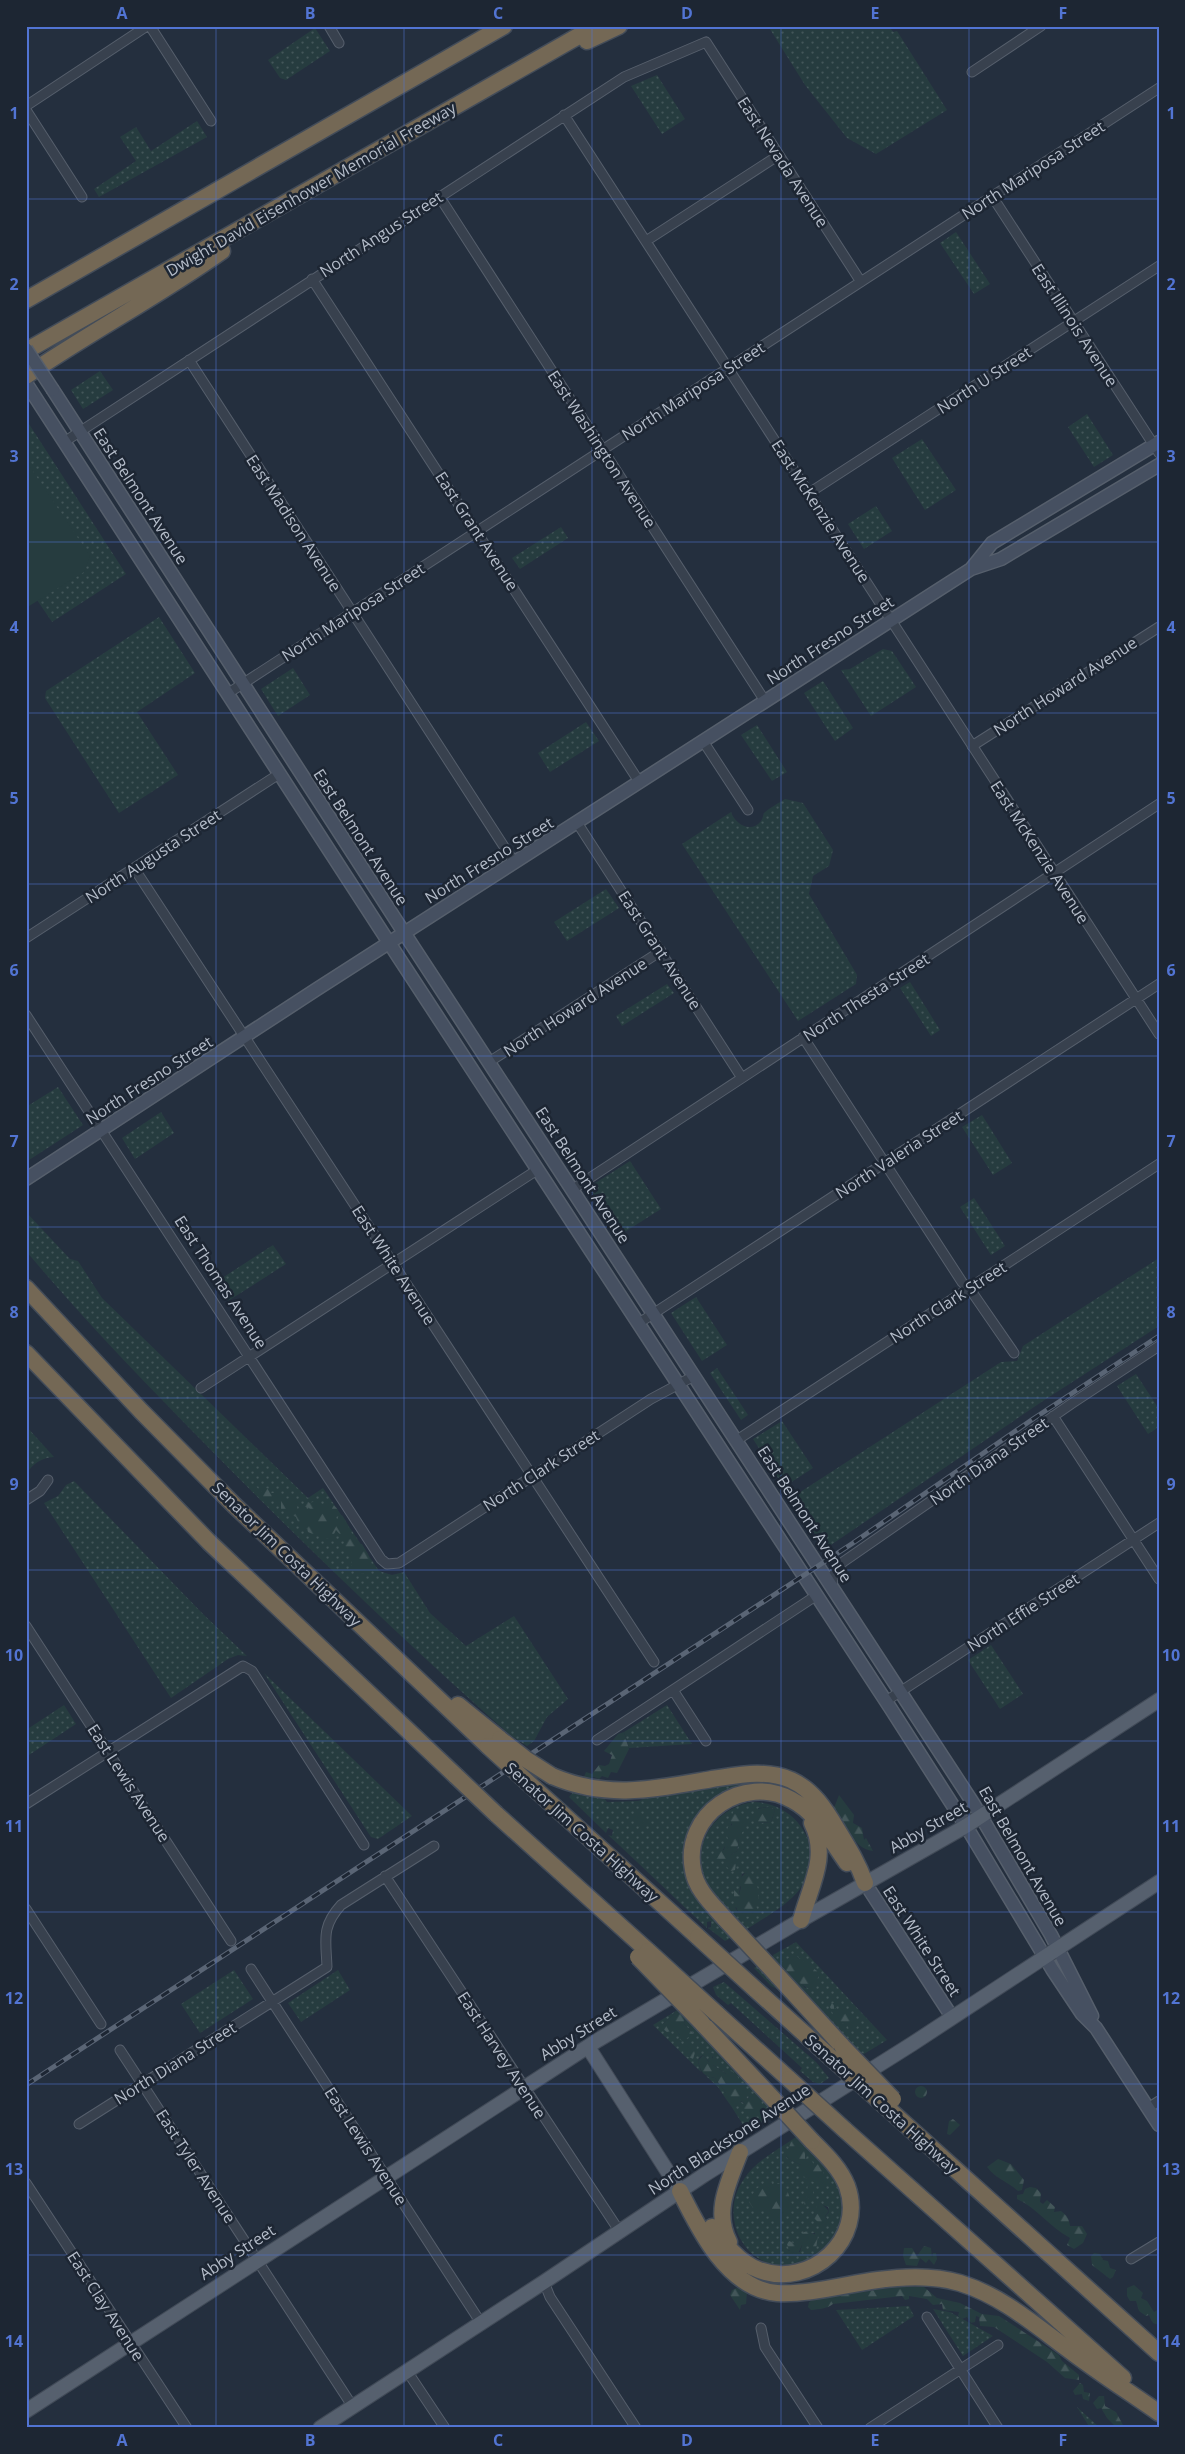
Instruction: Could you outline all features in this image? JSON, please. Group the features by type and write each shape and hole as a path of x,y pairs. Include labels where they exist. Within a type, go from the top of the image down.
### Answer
{"highway":[{"path":"406,80 486,26"},
{"path":"26,300 406,80 504,26"},
{"name":"Dwight David Eisenhower Memorial Freeway","path":"26,350 596,26"},
{"path":"415,130 619,26"},
{"path":"26,376 87,336 179,282 303,194"},
{"path":"26,290 180,211"},
{"name":"Senator Jim Costa Highway","path":"26,1288 141,1411 221,1492 375,1637 494,1742 535,1790 828,2055 888,2102 1159,2354"},
{"path":"26,1353 209,1542 643,1954 717,2014 1159,2412"},
{"path":"494,1742 552,1776 582,1787 610,1792 651,1789 756,1773 784,1778 801,1785 825,1808 858,1862 865,1883"},
{"path":"865,1883 850,1868 816,1820 799,1804 772,1792 749,1791 720,1804 706,1815 692,1845 692,1870 702,1892 842,2046 888,2102"},
{"path":"799,1804 814,1827 820,1856 817,1876 808,1894 801,1920"},
{"path":"643,1954 702,2023 835,2166 846,2184 851,2206 845,2236 824,2261 801,2272 776,2274 757,2270 744,2262 724,2243 680,2190"},
{"path":"740,2152 724,2194 721,2215 725,2234 744,2262"},
{"path":"680,2190 692,2216 726,2265 741,2280 752,2286 766,2291 786,2293 908,2277 936,2278 963,2284 1007,2305 1159,2412"}],"main road":[{"name":"East Belmont Avenue","path":"26,350 404,933 982,1816 1057,1948 1090,2010 1096,2028"},
{"name":"East Belmont Avenue","path":"26,383 537,1170 886,1701 966,1826 1044,1957 1082,2014 1096,2028 1159,2125"},
{"name":"North Fresno Street","path":"971,569 992,543 1157,447"},
{"name":"North Fresno Street","path":"26,1179 404,933 514,862 578,824 703,741 971,569 1001,559 1159,465"},
{"path":"817,1595 825,1594 846,1623 859,1627"},
{"name":"Abby Street","path":"26,2411 386,2176 588,2047 801,1920 966,1826 1159,1700"},
{"name":"North Blackstone Avenue","path":"320,2428 620,2232 680,2190 952,2017 1159,1882"},
{"name":"East White Street","path":"865,1883 952,2017"},
{"path":"588,2047 680,2190"}],"street":[{"path":"26,106 148,26 211,121"},
{"path":"329,26 339,43"},
{"path":"972,72 1041,26"},
{"name":"North Angus Street","path":"64,442 624,77 706,42"},
{"name":"East Nevada Avenue","path":"706,42 861,282"},
{"name":"North Mariposa Street","path":"228,694 1159,88"},
{"path":"26,110 82,197"},
{"name":"East McKenzie Avenue","path":"564,115 1159,1034"},
{"path":"646,241 779,155"},
{"name":"East Washington Avenue","path":"439,196 765,701"},
{"name":"East Illinois Avenue","path":"992,196 1073,322 1157,447"},
{"name":"North U Street","path":"809,493 1159,266"},
{"name":"East Grant Avenue","path":"312,279 478,531 640,783"},
{"name":"East Madison Avenue","path":"189,360 514,862"},
{"name":"North Howard Avenue","path":"972,746 1159,627"},
{"path":"703,741 748,810"},
{"name":"North Augusta Street","path":"26,938 279,774"},
{"name":"North Thesta Street","path":"572,1189 1159,804"},
{"name":"East Grant Avenue","path":"578,824 742,1078"},
{"name":"East White Avenue","path":"134,868 654,1662"},
{"name":"North Howard Avenue","path":"489,1062 661,950"},
{"name":"North Valeria Street","path":"639,1323 1159,984"},
{"name":"East Thomas Avenue","path":"26,1015 381,1559 390,1565"},
{"path":"803,1038 968,1289 1014,1353"},
{"name":"North Clark Street","path":"737,1440 1159,1164"},
{"path":"201,1388 537,1170"},
{"name":"North Diana Street","path":"832,1586 832,1575 843,1562 1053,1416 1159,1346"},
{"name":"North Clark Street","path":"390,1565 399,1563 532,1475 678,1383 694,1376"},
{"path":"1053,1416 1159,1579"},
{"path":"26,1500 40,1491 48,1480"},
{"name":"North Effie Street","path":"886,1701 1159,1523"},
{"path":"597,1740 817,1595"},
{"name":"East Lewis Avenue","path":"26,1626 231,1941"},
{"path":"26,1804 243,1666 252,1671 364,1845"},
{"path":"673,1690 706,1741"},
{"path":"385,1876 434,1846"},
{"name":"North Diana Street","path":"79,2124 327,1968 325,1929 331,1916 341,1905 385,1876"},
{"name":"East Harvey Avenue","path":"385,1876 523,2088 620,2232"},
{"path":"26,1909 101,2024"},
{"name":"East Lewis Avenue","path":"251,1969 481,2323"},
{"name":"East Tyler Avenue","path":"120,2050 353,2406"},
{"path":"1148,2108 1159,2100"},
{"name":"East Clay Avenue","path":"26,2183 187,2428"},
{"path":"1131,2259 1159,2242"},
{"path":"544,2282 550,2296 636,2428"},
{"path":"927,2318 998,2428"},
{"path":"761,2328 765,2347 818,2428"},
{"path":"870,2428 998,2345"},
{"path":"407,2371 445,2428"}],"green space":[{"path":"768,26 889,26 893,32 897,31 947,110 876,154 847,138 805,85"},
{"path":"315,28 330,51 286,80 280,78 268,60"},
{"path":"657,75 685,119 662,134 631,86"},
{"path":"197,121 207,137 99,197 94,189 136,161 120,137 136,127 151,151"},
{"path":"956,232 990,284 974,294 940,243"},
{"path":"100,371 113,390 83,409 71,390"},
{"path":"1087,414 1113,455 1094,467 1068,427"},
{"path":"29,424 126,574 52,622 37,600 26,607 26,426"},
{"path":"922,439 956,490 925,510 892,458"},
{"path":"26,461 90,556 84,572 26,608"},
{"path":"876,506 892,531 864,549 848,524"},
{"path":"561,527 568,538 520,569 512,558"},
{"path":"159,617 195,673 137,712 178,775 119,813 45,698 46,691"},
{"path":"883,649 892,651 916,687 871,716 841,670 850,669"},
{"path":"293,668 310,695 278,716 261,689"},
{"path":"823,681 853,728 835,741 804,693"},
{"path":"586,722 599,741 550,772 538,753"},
{"path":"757,725 787,772 772,781 741,735"},
{"path":"785,799 803,803 833,850 829,866 813,876 809,894 857,975 856,984 798,1021 682,844 731,812 740,824 753,827 761,821 766,811"},
{"path":"606,889 619,908 567,941 554,922"},
{"path":"910,982 940,1030 931,1036 900,988"},
{"path":"667,984 674,993 622,1026 616,1016"},
{"path":"58,1087 83,1125 26,1162 26,1107"},
{"path":"161,1112 174,1133 135,1159 122,1138"},
{"path":"982,1115 1012,1163 993,1175 962,1127"},
{"path":"630,1161 661,1209 620,1235 589,1187"},
{"path":"974,1198 1005,1246 991,1255 960,1207"},
{"path":"26,1212 70,1259 78,1261 102,1298 308,1498 323,1488 379,1571 392,1575 404,1572 430,1613 466,1646 514,1616 568,1699 547,1717 534,1741 527,1746 510,1735 433,1665 282,1522 139,1376 70,1302 26,1251"},
{"path":"273,1245 286,1264 228,1301 216,1282"},
{"path":"1159,1258 1159,1326 1043,1401 825,1549 791,1498 1001,1362 1017,1361 1023,1346"},
{"path":"696,1297 727,1345 702,1361 671,1313"},
{"path":"717,1368 748,1415 741,1420 710,1373"},
{"path":"1136,1374 1159,1409 1159,1427 1148,1434 1117,1386"},
{"path":"782,1421 813,1468 784,1487 753,1439"},
{"path":"26,1426 54,1457 38,1462 26,1474"},
{"path":"74,1481 203,1614 247,1656 238,1655 228,1659 171,1698 44,1503 58,1496 66,1485"},
{"path":"255,1485 261,1492 266,1488 271,1490 271,1493 274,1493 274,1490 279,1495 283,1494 285,1499 295,1498 298,1511 302,1510 308,1514 311,1510 305,1507 305,1500 310,1503 318,1500 320,1505 325,1507 332,1503 338,1510 335,1522 337,1523 338,1517 342,1515 358,1544 362,1544 368,1554 372,1570 362,1574 351,1565 353,1555 345,1553 346,1550 343,1547 345,1540 336,1530 333,1536 328,1539 321,1536 319,1532 315,1535 308,1532 307,1528 301,1529 296,1517 281,1509 281,1502 273,1497 266,1502 260,1500 256,1492 252,1492 251,1487"},
{"path":"991,1645 1023,1694 1000,1709 968,1660"},
{"path":"264,1673 412,1816 378,1839 371,1837"},
{"path":"64,1705 76,1724 26,1757 26,1730"},
{"path":"667,1705 692,1744 629,1748 624,1732"},
{"path":"624,1732 629,1749 617,1773 611,1772 608,1778 602,1776 599,1779 594,1777 587,1780 584,1777 586,1772 592,1774 599,1765 605,1766 609,1764 612,1755 604,1751 618,1734"},
{"path":"740,1782 743,1783 743,1788 688,1842 685,1841 686,1850 733,1937 725,1941 708,1928 711,1927 711,1921 707,1922 707,1928 608,1835 612,1836 613,1830 608,1828 606,1833 569,1797 574,1791 582,1796 586,1793 603,1797 607,1802 638,1801 642,1800 640,1798 669,1796"},
{"path":"839,1795 854,1815 853,1823 862,1828 864,1840 866,1838 873,1851 859,1845 854,1840 834,1808"},
{"path":"753,1802 769,1804 783,1810 795,1819 804,1831 809,1844 811,1859 808,1874 795,1895 747,1929 740,1926 724,1909 707,1883 701,1863 705,1838 711,1827 719,1818 740,1805","holes":["770,1807 775,1810 771,1822 757,1823 758,1808","733,1815 736,1815 739,1838 737,1851 731,1855 731,1859 722,1852 728,1840","745,1873 753,1879 756,1886 756,1895 755,1905 739,1913 734,1906 735,1898 739,1895 742,1874"]},
{"path":"770,1807 775,1810 771,1822 756,1823 753,1820 756,1809"},
{"path":"734,1810 736,1815 738,1813 743,1814 746,1826 739,1838 737,1851 731,1855 731,1859 736,1863 735,1870 731,1871 726,1866 725,1861 716,1858 715,1855 719,1851 724,1850 728,1839 726,1833 728,1827 732,1825 730,1820"},
{"path":"641,1813 645,1825 640,1827 634,1822 636,1815"},
{"path":"745,1873 753,1876 758,1889 759,1897 755,1905 758,1910 752,1915 740,1916 736,1907 734,1910 730,1908 734,1905 734,1890 739,1895 741,1887 737,1882"},
{"path":"796,1942 887,2040 864,2054 857,2051 773,1960 773,1955","holes":["788,1970 818,1976 816,1984 805,1988"]},
{"path":"795,1955 817,1971 816,1988 813,1990 799,1983 783,1966 781,1962"},
{"path":"759,1965 781,1991 771,1986 754,1968"},
{"path":"234,1970 253,1999 200,2033 181,2004"},
{"path":"338,1970 350,1990 301,2022 288,2003"},
{"path":"724,1982 816,2062 829,2078 820,2084 813,2082 800,2071 802,2068 731,2003 728,2005 716,1995 713,1987"},
{"path":"834,2003 834,2009 836,2008 839,2011 844,2007 852,2016 850,2019 856,2021 857,2027 850,2030 848,2027 849,2023 841,2024 836,2021 830,2007"},
{"path":"679,2009 682,2012 675,2013 663,2024 676,2030 680,2035 694,2034 684,2024 685,2015 773,2110 769,2117 747,2131 731,2106 736,2106 740,2101 745,2104 750,2096 746,2100 738,2082 713,2065 713,2052 711,2064 703,2055 700,2057 698,2061 701,2072 653,2025"},
{"path":"682,2012 685,2015 684,2024 694,2034 682,2041 679,2039 680,2035 676,2030 667,2032 663,2029 663,2024 675,2013"},
{"path":"698,2039 702,2044 701,2047 697,2046 693,2059 684,2055 683,2050 686,2045 691,2045 695,2048"},
{"path":"710,2052 715,2055 712,2057 715,2062 713,2065 726,2074 727,2069 731,2070 738,2077 738,2082 744,2084 747,2099 753,2094 758,2094 761,2098 762,2109 757,2114 746,2114 743,2109 745,2104 741,2101 736,2106 731,2106 726,2099 726,2093 715,2078 703,2073 698,2061 703,2055 709,2062"},
{"path":"706,2076 715,2078 726,2093 726,2099 718,2087"},
{"path":"921,2086 927,2092 921,2098 915,2092"},
{"path":"953,2119 960,2125 950,2135 947,2134 949,2121"},
{"path":"797,2136 802,2141 786,2155 787,2158 801,2165 815,2168 804,2159 805,2144 823,2163 835,2179 842,2197 842,2220 832,2241 824,2249 803,2261 781,2266 766,2262 754,2255 745,2245 738,2233 734,2220 734,2206 737,2192 749,2172 762,2160","holes":["820,2204 828,2207 829,2212 825,2216 827,2219 820,2223 814,2215","815,2233 815,2245 802,2245 800,2252 788,2251 810,2234"]},
{"path":"798,2139 805,2144 805,2159 810,2157 815,2167 818,2164 825,2167 823,2175 826,2184 822,2186 801,2176 801,2165 787,2158 786,2155 791,2142"},
{"path":"998,2159 1011,2164 1024,2180 1022,2190 1018,2191 987,2167"},
{"path":"767,2181 773,2183 774,2187 778,2183 781,2184 786,2189 790,2198 792,2205 786,2216 779,2220 773,2219 769,2212 753,2208 749,2202 755,2190"},
{"path":"808,2184 813,2185 813,2197 809,2198 805,2205 803,2200 806,2198"},
{"path":"1030,2187 1036,2188 1041,2193 1040,2202 1043,2204 1047,2200 1055,2207 1054,2212 1061,2211 1065,2214 1070,2226 1082,2226 1087,2234 1083,2243 1074,2249 1067,2245 1070,2238 1031,2207 1017,2199 1017,2195 1023,2194 1025,2189"},
{"path":"820,2202 829,2211 825,2216 828,2222 824,2228 814,2218 815,2209"},
{"path":"809,2231 818,2235 816,2249 813,2251 808,2245 802,2245 797,2256 792,2258 787,2244 789,2241 796,2244 799,2239 803,2238 804,2232"},
{"path":"924,2246 931,2248 932,2258 933,2253 936,2253 937,2259 934,2265 929,2259 926,2263 920,2258 917,2266 906,2265 903,2256 904,2248 912,2248 917,2256"},
{"path":"1094,2253 1100,2254 1103,2260 1108,2261 1110,2268 1116,2270 1113,2277 1110,2279 1092,2265 1091,2256"},
{"path":"1134,2285 1143,2293 1141,2298 1147,2301 1154,2312 1159,2309 1159,2325 1153,2323 1149,2315 1146,2316 1139,2311 1136,2301 1130,2301 1127,2296 1127,2288"},
{"path":"739,2287 747,2292 746,2304 741,2305 740,2310 730,2295 732,2290"},
{"path":"897,2287 924,2287 937,2298 960,2303 982,2314 999,2316 1059,2355 1062,2361 1079,2375 1079,2380 1065,2378 1047,2362 994,2327 980,2326 979,2317 976,2316 975,2322 971,2323 967,2317 962,2319 958,2316 959,2312 943,2310 942,2304 933,2305 927,2299 909,2296 909,2299 905,2300 902,2296 833,2304 825,2308 811,2310 808,2307 809,2302 817,2298"},
{"path":"909,2306 914,2316 862,2350 836,2310"},
{"path":"933,2309 950,2312 993,2336 963,2356"},
{"path":"1080,2383 1083,2385 1084,2392 1090,2393 1089,2401 1083,2399 1082,2394 1075,2395 1073,2391"},
{"path":"1099,2396 1104,2396 1105,2406 1116,2412 1123,2425 1132,2425 1133,2428 1117,2428 1107,2418 1101,2408 1097,2409 1093,2403"},
{"path":"1077,2407 1100,2428 1090,2428"}],"railway":[{"path":"26,2085 853,1543 1033,1419 1159,1336"}]}
